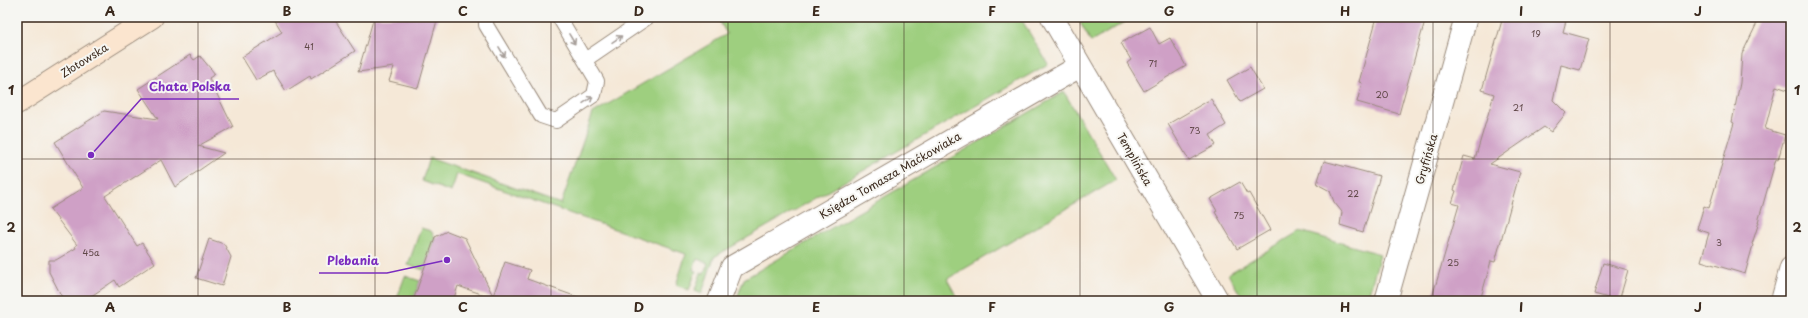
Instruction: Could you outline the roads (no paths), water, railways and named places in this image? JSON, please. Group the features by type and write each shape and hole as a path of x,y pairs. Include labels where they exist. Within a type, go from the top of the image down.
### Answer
{"street":[{"name":"Złotowska","path":"17,103 152,17"},
{"name":"Templińska","path":"1052,17 1218,301"},
{"name":"Gryfińska","path":"1386,301 1466,17"},
{"name":"Księdza Tomasza Maćkowiaka","path":"719,301 732,267 1080,66"},
{"path":"1782,301 1791,268"}],"lane":[{"path":"486,17 486,25 541,116 556,121 594,95 597,81 559,17"},
{"path":"585,60 648,17"}],"place":[{"name":"Chata Polska","path":"91,155"},
{"name":"Plebania","path":"447,260"}]}
